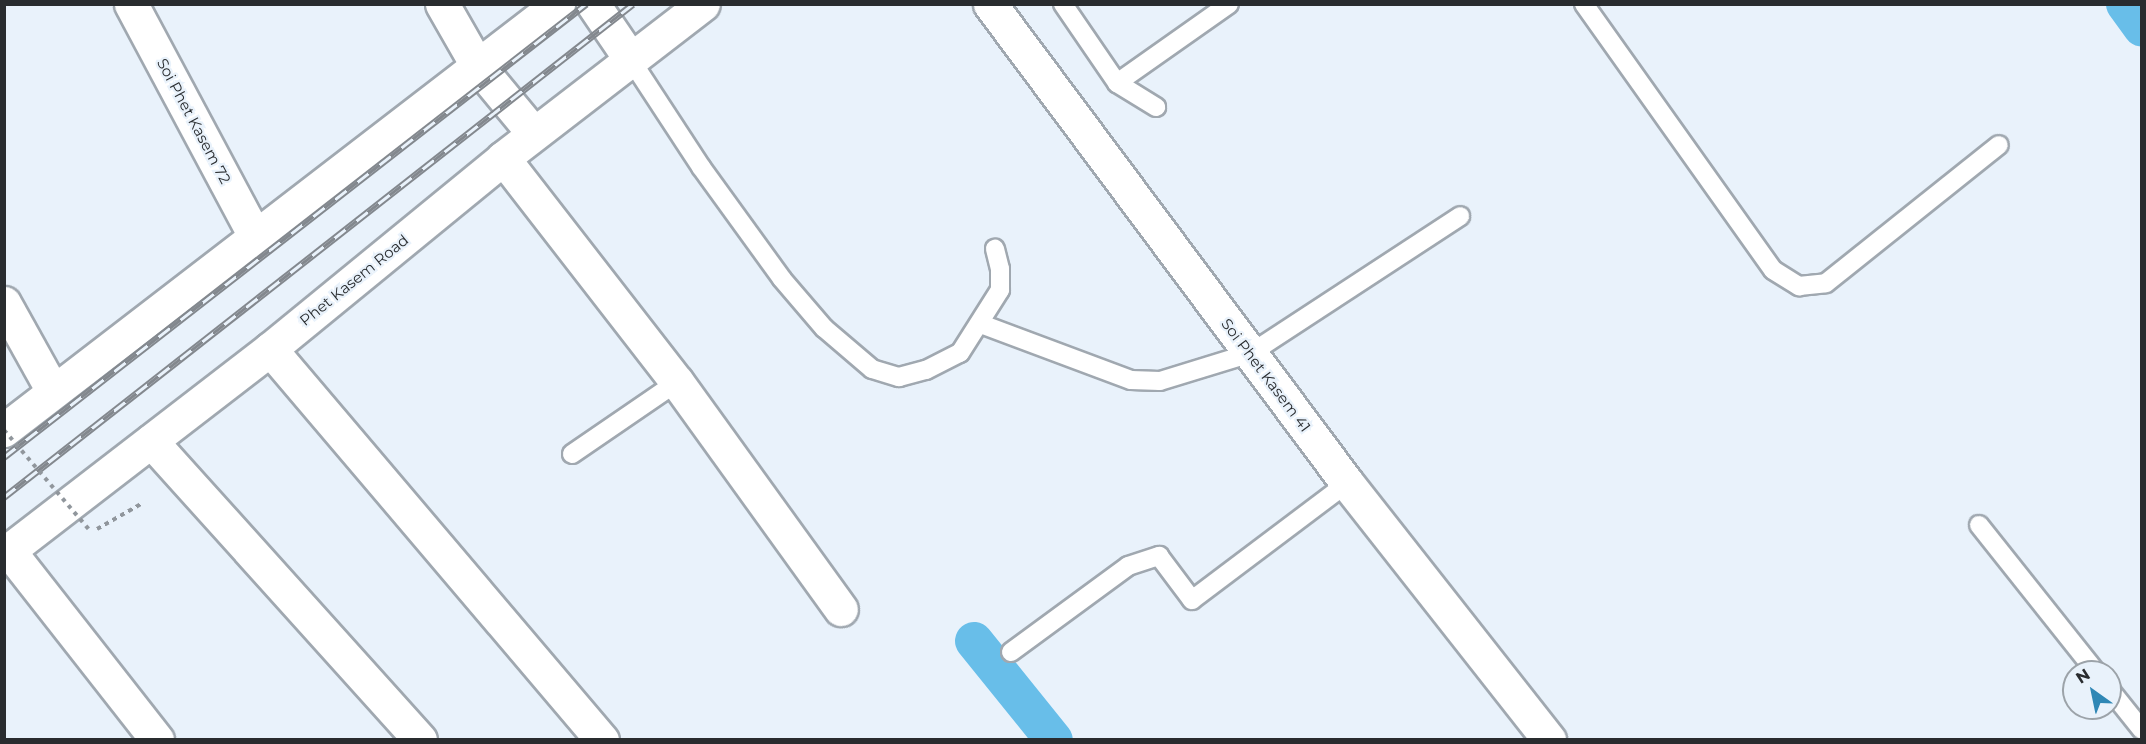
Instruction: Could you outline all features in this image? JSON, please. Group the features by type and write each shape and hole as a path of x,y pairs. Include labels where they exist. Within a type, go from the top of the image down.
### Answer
{"street":[{"name":"Soi Phet Kasem 72","path":"131,4 256,238"},
{"path":"442,4 477,65 534,134"},
{"path":"4,430 558,4"},
{"path":"594,4 631,60"},
{"name":"Phet Kasem Road","path":"7,553 270,349 503,158 703,4"},
{"name":"Soi Phet Kasem 41","path":"990,4 1347,483 1549,740"},
{"path":"503,158 677,382 841,609"},
{"path":"4,303 53,391"},
{"path":"270,349 602,740"},
{"path":"151,441 420,740"},
{"path":"7,553 157,740"}],"lane":[{"path":"1063,4 1117,83 1156,107"},
{"path":"1117,83 1229,4"},
{"path":"1584,4 1773,270 1799,286 1826,283 1999,145"},
{"path":"631,60 701,167 782,279 824,328 872,369 899,377 926,370 960,353 981,324 1000,290 1000,269 995,249"},
{"path":"981,324 1131,380 1160,381 1251,353 1460,216"},
{"path":"572,454 677,382"},
{"path":"1011,651 1128,566 1159,556 1192,600 1347,483"},
{"path":"1979,525 2086,660"},
{"path":"2122,705 2142,730"}],"path":[{"path":"4,430 91,532 141,504"}],"waterway":[{"path":"2125,4 2142,27"},
{"path":"974,641 1054,740"}],"railway":[{"path":"4,457 586,4"},
{"path":"4,497 633,4"}]}
